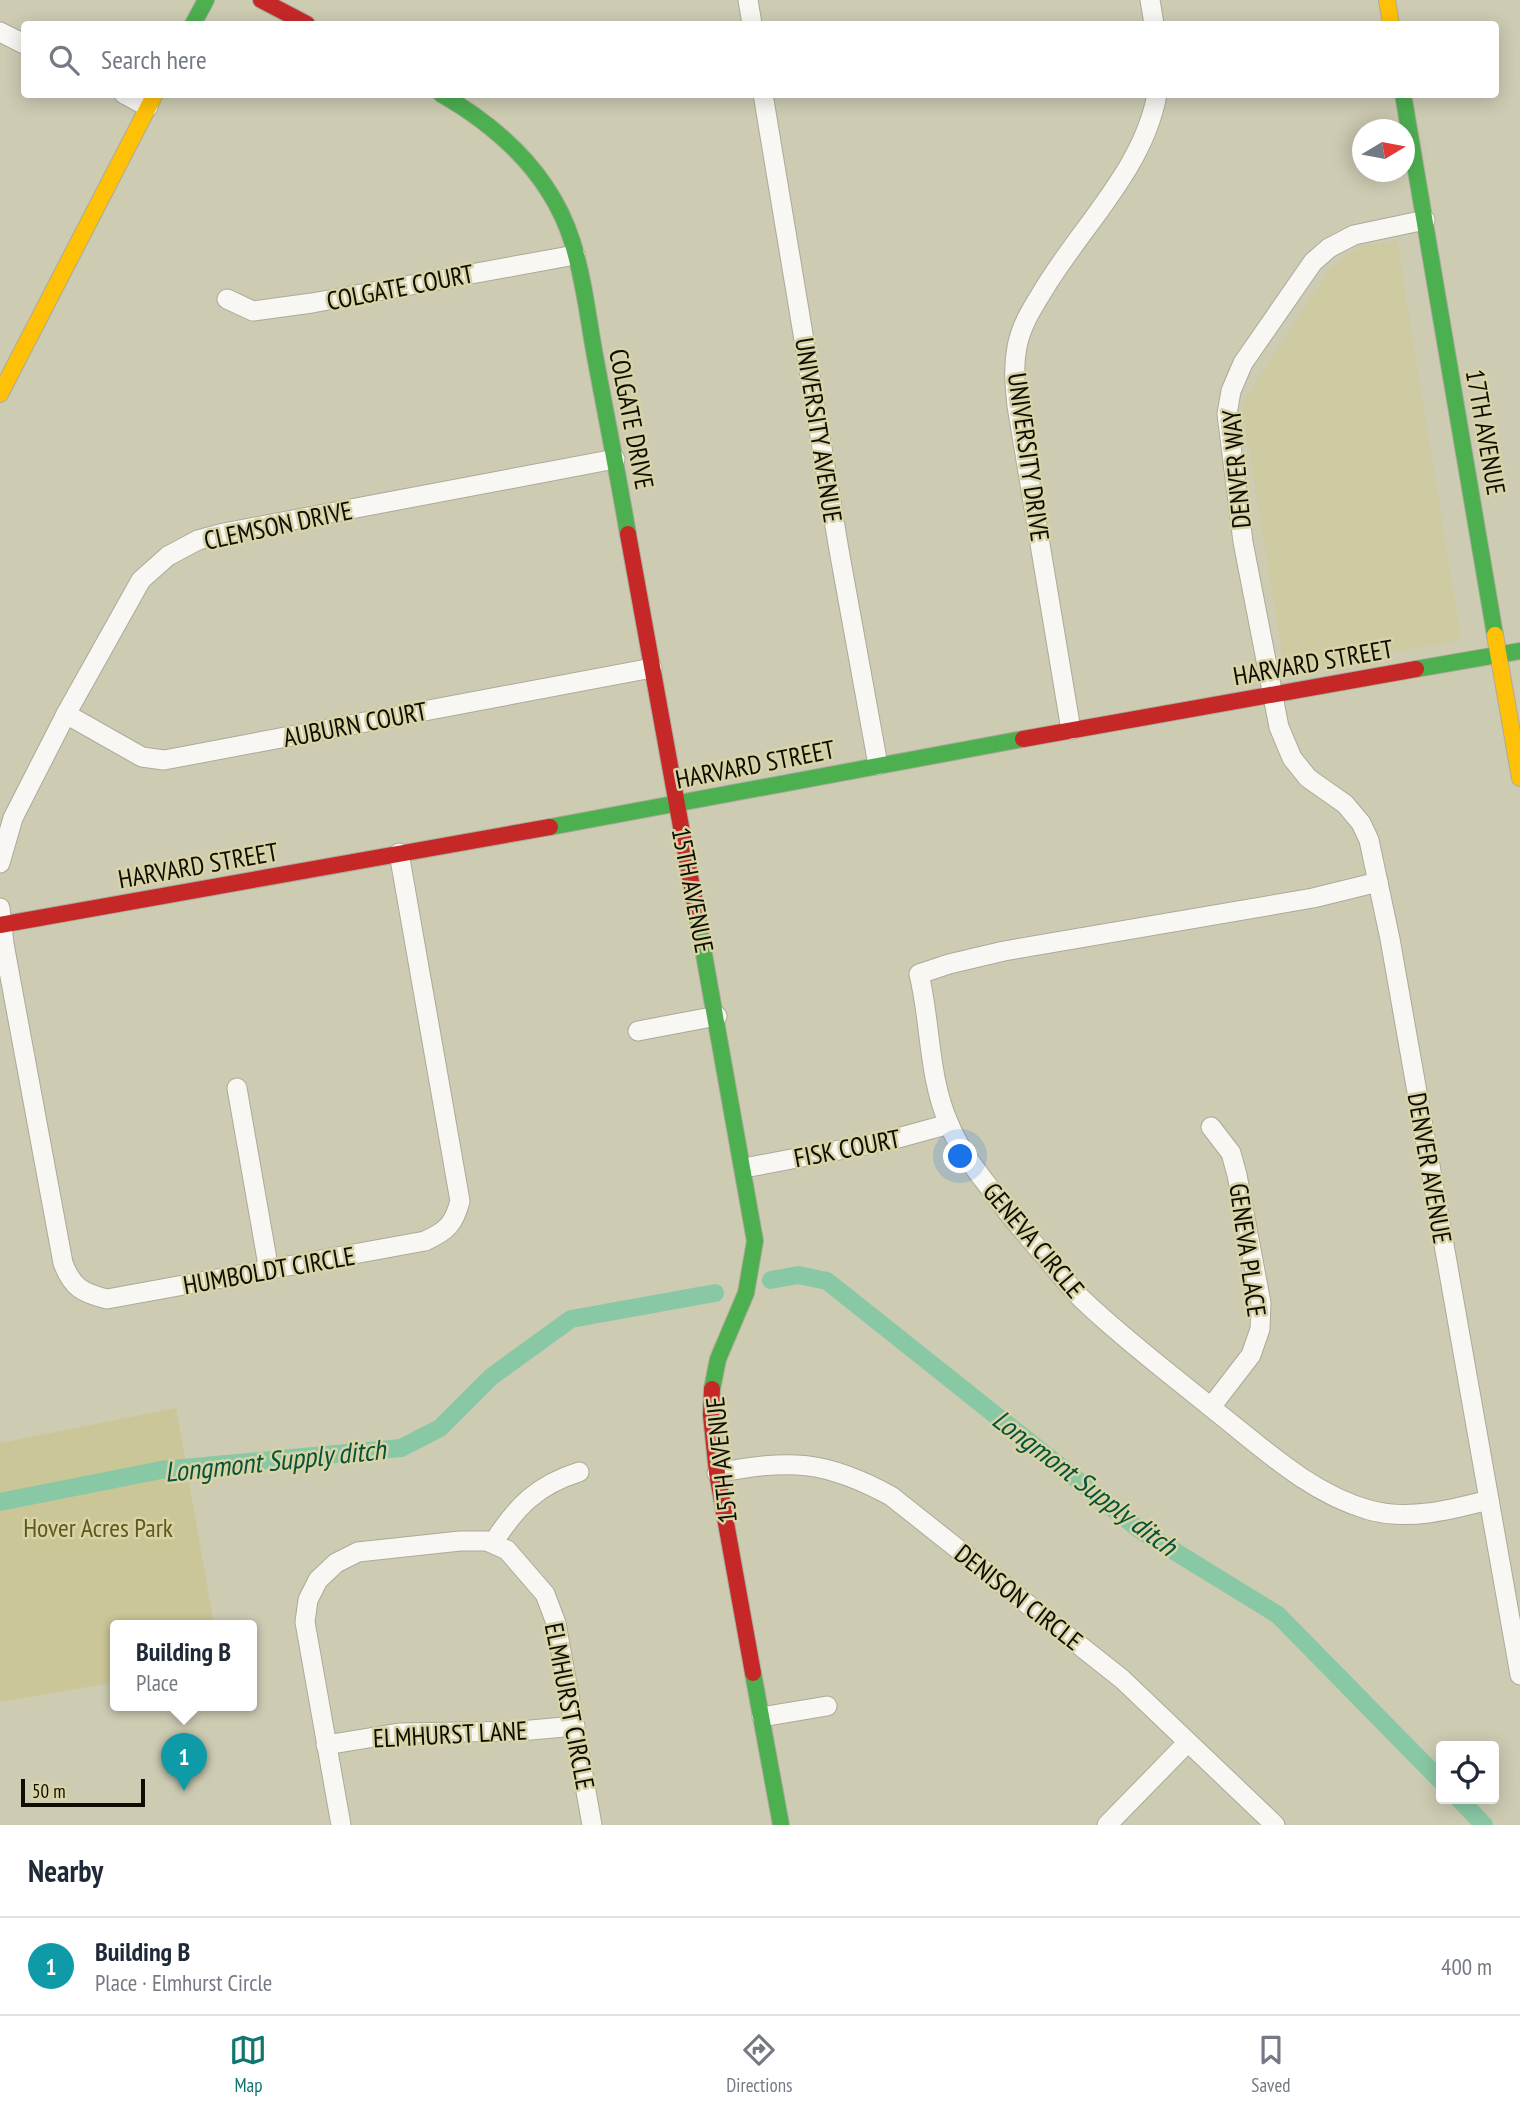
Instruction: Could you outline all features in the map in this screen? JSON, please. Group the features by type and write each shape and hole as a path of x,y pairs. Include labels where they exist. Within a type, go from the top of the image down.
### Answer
{"street":[{"path":"195,21 206,0"},
{"path":"261,0 301,21"},
{"path":"748,0 752,21"},
{"path":"1150,0 1154,21"},
{"path":"1387,0 1390,21"},
{"path":"0,32 21,42"},
{"name":"COLGATE DRIVE","path":"449,98 500,133 531,165 554,198 567,226 615,459 676,805"},
{"name":"UNIVERSITY AVENUE","path":"764,98 839,550 878,765"},
{"name":"UNIVERSITY DRIVE","path":"1072,730 1017,406 1014,370 1017,344 1026,319 1064,256 1143,144 1153,117 1156,98"},
{"name":"17TH AVENUE","path":"1404,98 1520,778"},
{"path":"0,394 152,101"},
{"name":"DENVER WAY","path":"1274,694 1243,541 1227,414 1231,391 1243,363 1313,262 1329,248 1354,235 1425,220"},
{"name":"COLGATE COURT","path":"227,299 253,311 312,303 575,255"},
{"name":"CLEMSON DRIVE","path":"0,863 13,818 66,714 141,580 168,556 198,540 224,533 615,459"},
{"name":"HARVARD STREET","path":"0,925 1520,651"},
{"name":"AUBURN COURT","path":"66,714 142,757 164,760 652,668"},
{"name":"DENVER AVENUE","path":"1274,694 1279,727 1292,758 1308,778 1345,804 1361,823 1370,840 1520,1675"},
{"name":"15TH AVENUE","path":"676,805 717,1016 755,1241 751,1274 744,1298 721,1349 712,1382 711,1418 718,1473 781,1825"},
{"name":"HUMBOLDT CIRCLE","path":"0,925 63,1263 68,1276 89,1295 107,1299 269,1271 425,1241 443,1233 456,1218 460,1201 399,853"},
{"name":"GENEVA CIRCLE","path":"1378,883 1313,898 1004,951 919,974 940,1100 963,1152 1006,1211 1082,1300 1140,1351 1296,1475 1326,1493 1369,1510 1401,1515 1434,1513 1489,1500"},
{"path":"0,908 0,925"},
{"path":"638,1031 717,1016"},
{"path":"237,1088 269,1271"},
{"name":"FISK COURT","path":"744,1168 887,1141 949,1124"},
{"name":"GENEVA PLACE","path":"1211,1127 1231,1153 1261,1303 1260,1329 1251,1355 1211,1407"},
{"name":"DENISON CIRCLE","path":"718,1473 785,1464 823,1467 858,1478 891,1496 1122,1679 1275,1825"},
{"path":"341,1825 305,1622 308,1600 318,1580 336,1563 358,1552 460,1541 493,1543 511,1515 535,1493 579,1472"},
{"name":"ELMHURST CIRCLE","path":"493,1543 507,1550 545,1594 556,1623 593,1825"},
{"path":"762,1717 827,1706"},
{"name":"ELMHURST LANE","path":"326,1745 399,1733 520,1731 575,1726"},
{"path":"1107,1825 1187,1743"}],"shaded area":[{"path":"1397,241 1461,640 1285,672 1242,404 1328,271 1347,254 1365,246"}],"green space":[{"name":"Hover Acres Park","path":"176,1408 213,1620 110,1620 110,1683 0,1702 0,1443"}],"waterway":[{"name":"Longmont Supply ditch","path":"771,1280 798,1275 827,1281 1140,1530 1278,1615 1436,1776"},
{"name":"Longmont Supply ditch","path":"0,1502 161,1470 401,1448 440,1428 491,1377 571,1319 715,1293"},
{"name":"Longmont Supply ditch","path":"1464,1804 1484,1825"}],"traffic: fast":[{"path":"195,21 206,0"},
{"path":"448,98 483,122 521,156 537,174 563,217 583,284 628,534"},
{"path":"1404,98 1495,635"},
{"path":"1416,669 1520,651"},
{"path":"550,827 1023,739"},
{"path":"697,915 755,1241 746,1293 718,1359 712,1389"},
{"path":"753,1673 781,1825"}],"traffic: slow":[{"path":"1387,0 1390,21"},
{"path":"0,394 153,98"},
{"path":"1495,635 1520,778"}],"traffic: jam":[{"path":"261,0 301,21"},
{"path":"628,534 697,915"},
{"path":"1023,739 1416,669"},
{"path":"0,925 550,827"},
{"path":"712,1389 711,1415 717,1473 753,1673"}],"place":[{"name":"Building B","path":"184,1791"}]}
